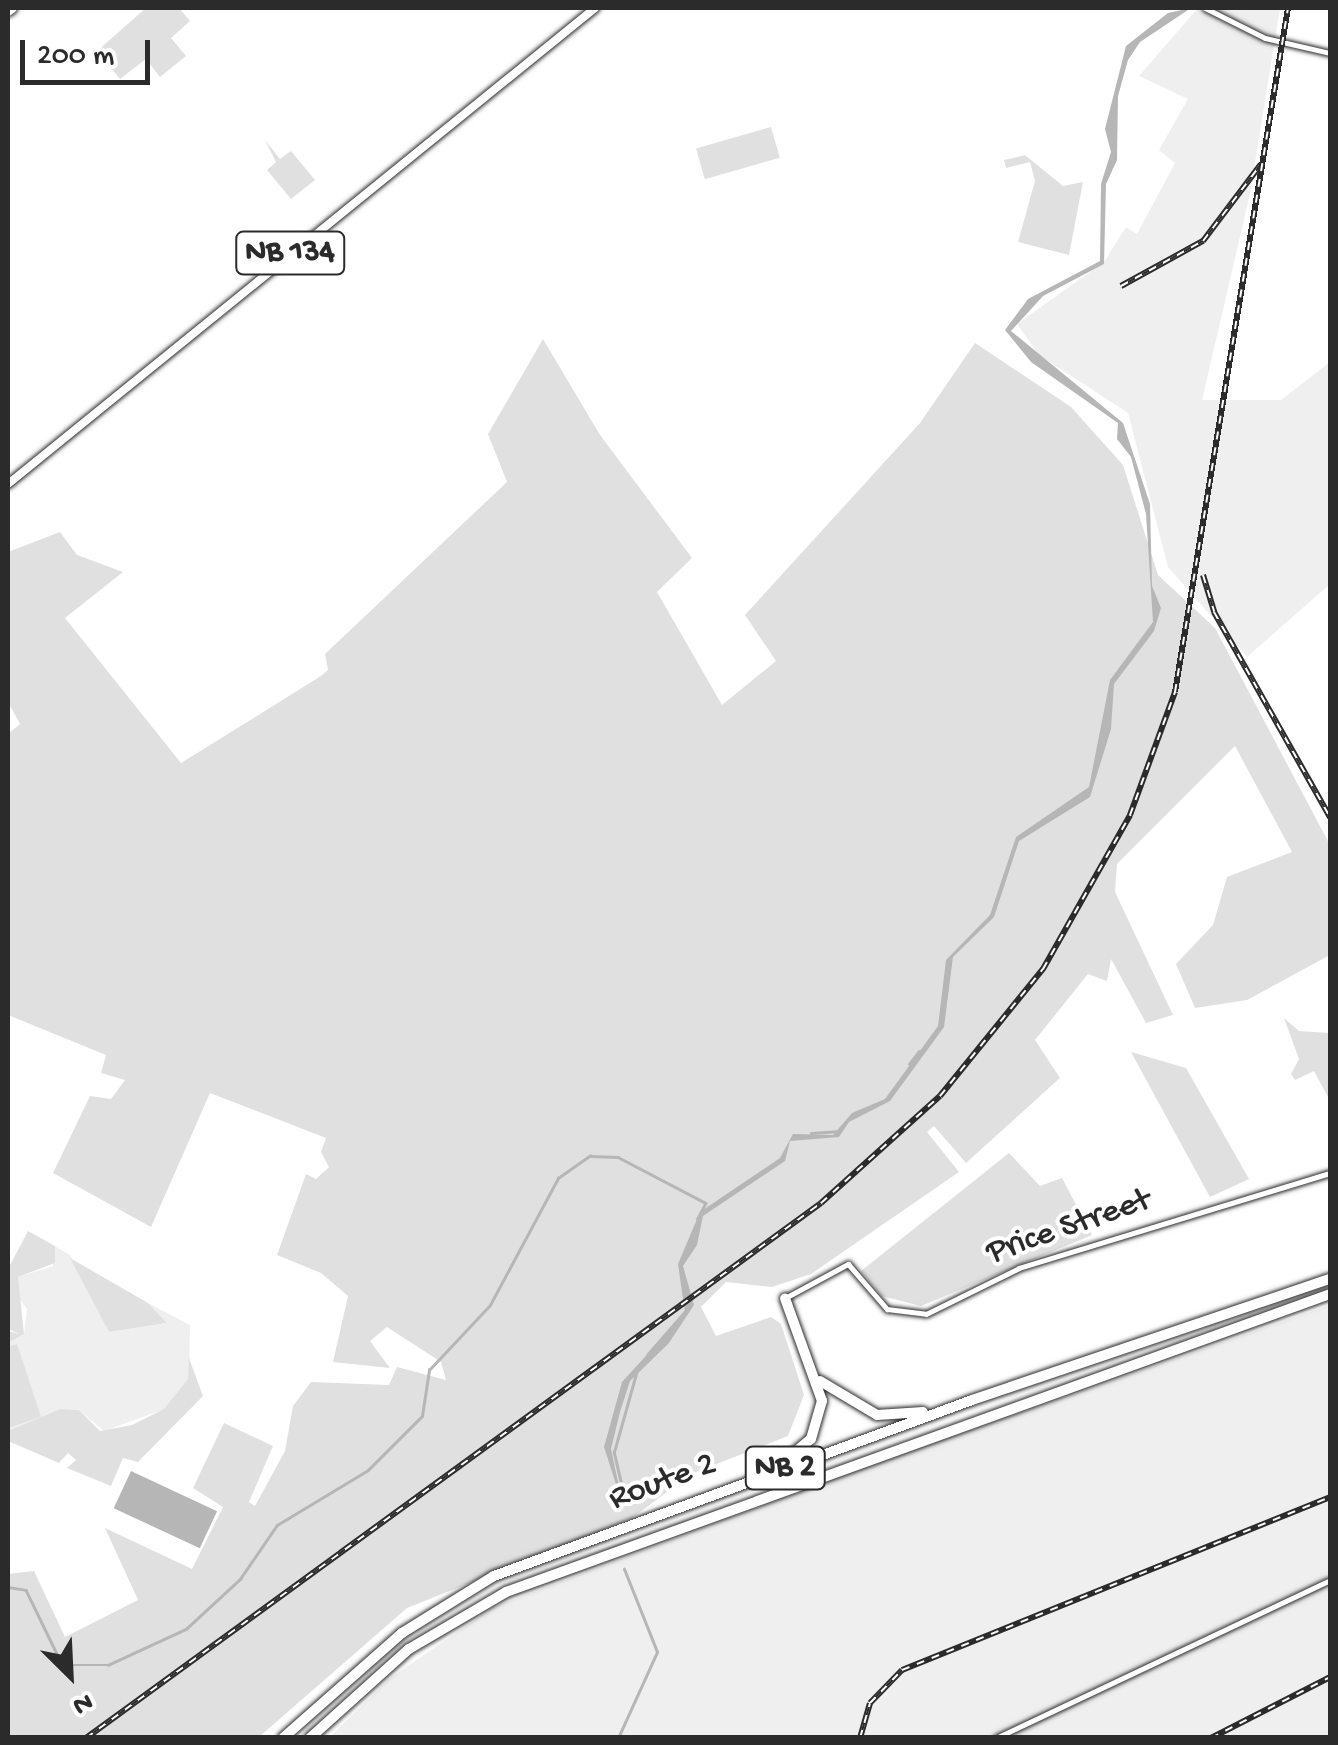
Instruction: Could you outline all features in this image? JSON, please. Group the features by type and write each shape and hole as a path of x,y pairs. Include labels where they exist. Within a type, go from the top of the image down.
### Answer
{"highway":[{"name":"Route 2","path":"282,1738 438,1607 494,1576 972,1400 1330,1279"},
{"name":"Route 2","path":"310,1738 409,1650 506,1592 1330,1294"},
{"path":"730,1488 811,1440 820,1381 786,1298"},
{"path":"820,1381 877,1414 972,1400"}],"main road":[{"name":"NB 134","path":"8,484 594,8"}],"street":[{"path":"1205,8 1261,37 1330,53"},
{"name":"Price Street","path":"786,1298 848,1264 886,1309 926,1314 1019,1268 1330,1174"},
{"path":"996,1738 1330,1580"}],"shaded area":[{"path":"146,8 179,8 190,21 171,38 186,56 160,77 146,59 120,79 97,51"},
{"path":"1191,8 1140,42 1128,60 1118,96 1117,160 1106,184 1104,264 1043,296 1011,331 1123,423 1150,504 1152,586 1161,608 1154,631 1114,684 1111,729 1090,797 1019,841 994,917 953,957 944,1027 890,1101 849,1122 839,1137 790,1141 785,1161 703,1216 697,1245 683,1266 694,1305 669,1343 630,1381 620,1412 611,1449 623,1506 604,1447 622,1382 685,1313 678,1264 700,1212 780,1158 793,1134 833,1135 852,1113 885,1099 938,1026 946,960 990,915 1016,837 1089,787 1110,680 1153,622 1146,514 1131,457 1117,439 1118,423 1031,362 1005,330 1028,299 1100,261 1101,184 1111,152 1105,129 1126,46 1168,13"},
{"path":"1198,8 1280,8 1250,194 1202,400 1281,400 1330,362 1330,584 1247,657 1168,567 1128,413 1039,355 1017,324 1104,262 1126,227 1137,234 1175,163 1159,150 1188,99 1139,76"},
{"path":"771,127 780,158 705,179 696,148"},
{"path":"265,140 280,159 291,151 315,180 291,199 267,170 276,162"},
{"path":"1025,155 1063,186 1083,182 1069,255 1018,242 1035,181 1030,162 1006,168 1004,160"},
{"path":"543,339 600,435 692,558 657,592 722,705 776,661 745,615 920,423 975,343 1071,407 1123,465 1158,575 1215,628 1330,845 1330,955 1247,1000 1195,1008 1176,964 1213,925 1227,877 1292,852 1235,746 1117,864 1115,892 1173,1015 1146,1023 1111,959 1107,981 1088,974 1035,1040 1060,1078 966,1163 934,1126 927,1132 959,1172 811,1274 772,1287 726,1282 701,1307 716,1336 771,1317 781,1324 804,1395 788,1436 691,1474 632,1518 407,1608 259,1737 8,1737 8,1574 34,1571 65,1637 138,1600 105,1528 192,1569 223,1507 193,1488 224,1423 273,1446 249,1502 255,1506 285,1451 293,1406 311,1382 389,1385 397,1367 446,1380 441,1362 387,1327 370,1341 390,1368 333,1362 348,1296 321,1273 277,1255 306,1174 316,1179 329,1167 321,1152 326,1138 210,1093 151,1227 53,1173 90,1096 111,1099 125,1080 101,1073 106,1055 8,1015 8,734 20,724 8,702 8,552 60,532 77,555 123,572 65,618 181,763 328,670 325,654 507,482 488,434"},
{"path":"1284,1018 1299,1031 1330,1033 1330,1101 1314,1071 1295,1080 1291,1074 1299,1059"},
{"path":"1131,1052 1186,1068 1249,1179 1210,1197"},
{"path":"1009,1153 1040,1186 1062,1178 1092,1235 921,1306 882,1296 861,1271"},
{"path":"28,1231 55,1246 55,1263 18,1277 24,1334 8,1343 8,1331 20,1334 8,1329 8,1269"},
{"path":"55,1246 70,1255 109,1332 167,1323 148,1303 190,1325 189,1379 165,1409 104,1431 79,1410 60,1409 8,1431 8,1343 24,1334 27,1309 16,1294 18,1277 53,1266"},
{"path":"70,1258 148,1303 167,1323 109,1332"},
{"path":"1330,1305 1330,1737 329,1738 389,1679 494,1607 868,1466"},
{"path":"17,1344 41,1417 8,1428 8,1347"},
{"path":"189,1358 203,1396 138,1462 123,1458 111,1486 67,1468 76,1460 68,1453 59,1463 8,1441 8,1431 60,1409 79,1410 100,1431 132,1425 164,1409 188,1379"},
{"path":"131,1471 217,1511 200,1548 114,1508"}],"waterway":[{"path":"909,1064 919,1051"},
{"path":"811,1133 837,1131"},
{"path":"8,1587 26,1590 60,1660 72,1665 108,1665 186,1629 240,1579 277,1525 368,1470 422,1416 429,1370 490,1305 558,1178 590,1156 618,1157 706,1203"},
{"path":"738,1188 756,1177"},
{"path":"697,1219 705,1204"},
{"path":"647,1355 688,1308"},
{"path":"622,1488 614,1452 637,1370"},
{"path":"618,1738 657,1652 624,1569"}],"railway":[{"path":"86,1738 821,1203 940,1096 1043,969 1130,815 1175,692 1288,8"},
{"path":"1121,286 1203,241 1261,164"},
{"path":"1203,575 1214,612 1330,817"},
{"path":"860,1738 870,1703 902,1670 1330,1497"},
{"path":"1211,1738 1330,1677"}]}
